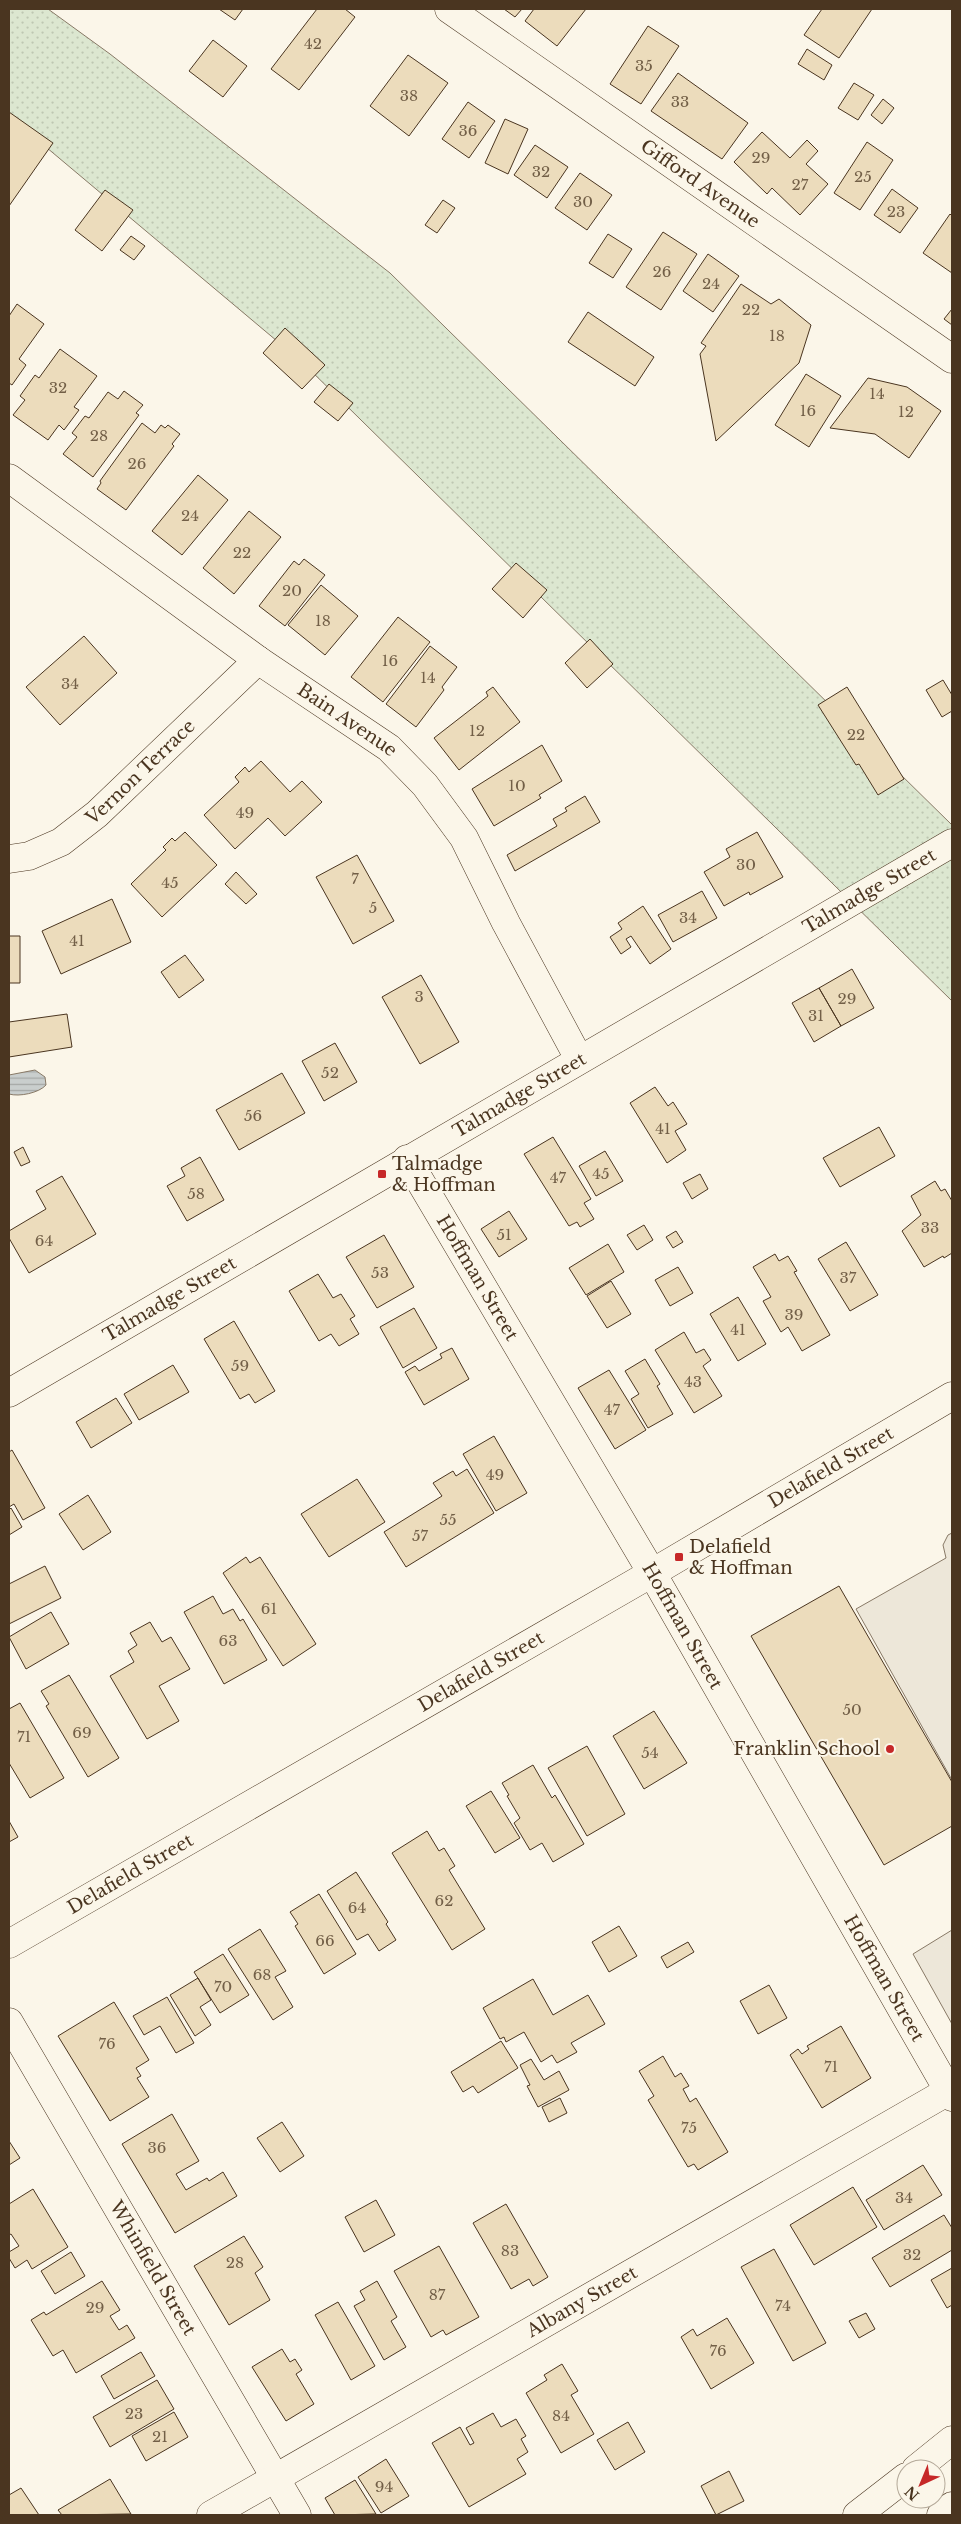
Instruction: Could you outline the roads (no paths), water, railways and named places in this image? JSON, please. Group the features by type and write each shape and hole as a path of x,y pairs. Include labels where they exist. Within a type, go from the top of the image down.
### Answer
{"main road":[{"name":"Gifford Avenue","path":"449,9 952,359"},
{"name":"Bain Avenue","path":"9,478 258,660 389,748 425,785 464,838 506,923 579,1058"},
{"name":"Vernon Terrace","path":"9,859 29,856 60,842 97,814 258,660"},
{"name":"Talmadge Street","path":"9,1393 579,1058 952,843"},
{"name":"Hoffman Street","path":"408,1159 652,1573 951,2093"},
{"name":"Delafield Street","path":"9,1944 652,1573 952,1396"},
{"name":"Whinfield Street","path":"9,2022 297,2515"},
{"name":"Albany Street","path":"211,2515 951,2093"},
{"path":"928,2459 952,2440"},
{"path":"857,2515 896,2485"},
{"path":"941,2515 952,2506"}],"place":[{"name":"Talmadge & Hoffman","path":"382,1174"},
{"name":"Delafield & Hoffman","path":"679,1557"},
{"name":"Franklin School","path":"890,1749"}]}
